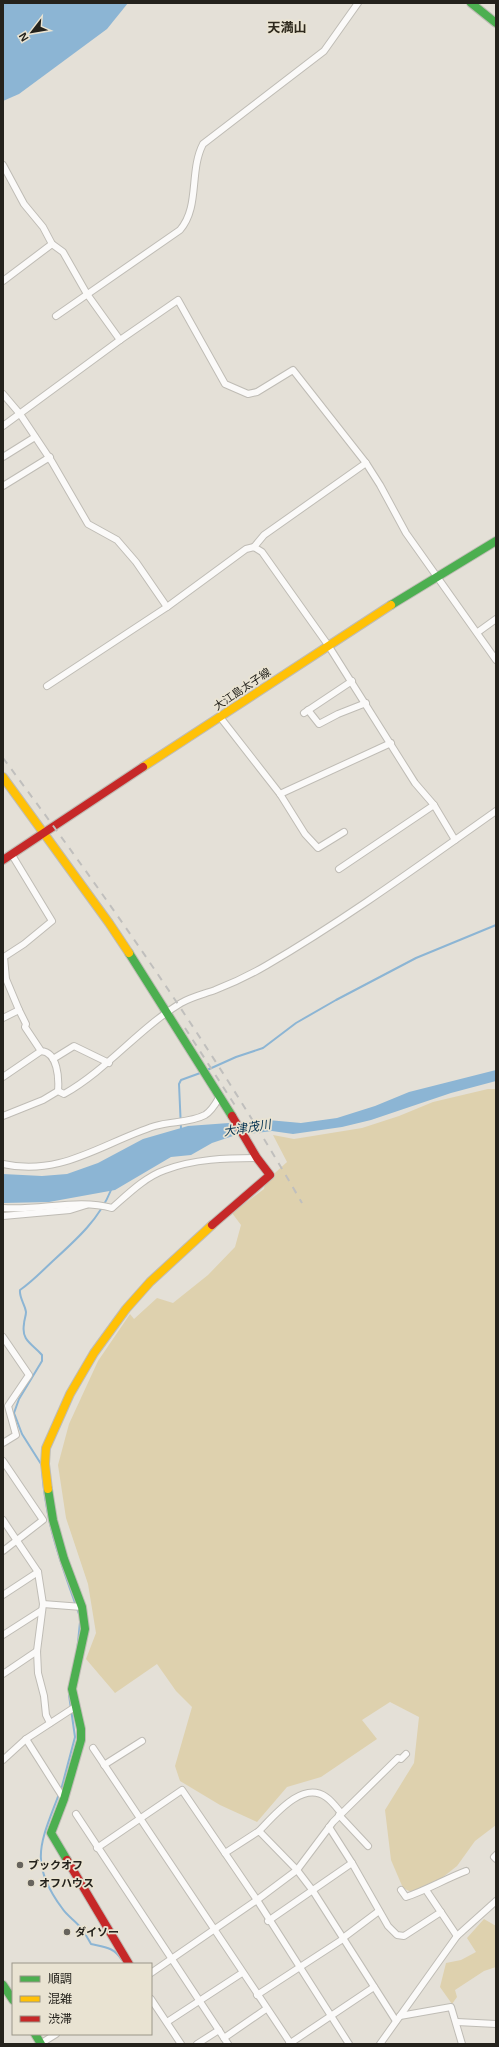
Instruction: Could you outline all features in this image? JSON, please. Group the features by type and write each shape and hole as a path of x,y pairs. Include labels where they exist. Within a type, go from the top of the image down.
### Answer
{"main road":[{"path":"471,3 496,23"},
{"name":"大江島太子線","path":"3,860 328,645 436,576 496,541"},
{"path":"3,777 109,923 168,1012 257,1158 270,1175 221,1216 150,1282 111,1329 94,1353 70,1394 46,1448 45,1464 53,1520 64,1559 82,1607 85,1629 72,1689 72,1709 81,1729 81,1740 64,1799 51,1833 128,1963"},
{"path":"3,1985 12,1998"},
{"path":"36,2035 41,2044"}],"street":[{"path":"56,316 180,230 188,222 197,155 203,144 324,51 358,3"},
{"path":"3,166 24,204 43,227 52,244 62,252 87,294 120,340"},
{"path":"3,280 52,244"},
{"path":"3,426 120,340 178,300 225,384 248,394 257,392 293,370 366,463 380,485 406,534 478,632 496,660"},
{"path":"3,394 20,414 50,457 88,524 117,540 136,562 167,607"},
{"path":"3,457 35,437"},
{"path":"3,486 50,457"},
{"path":"254,547 264,535 366,463"},
{"path":"47,686 167,607 246,548 254,547 262,552 328,645 366,703 415,783 434,805 455,840"},
{"path":"478,632 496,618"},
{"path":"352,681 306,711 319,724 338,714 366,703"},
{"path":"220,717 280,794 305,834 318,848 344,832"},
{"path":"280,794 391,743"},
{"path":"339,869 434,805"},
{"path":"3,1116 43,1100 58,1092 64,1094 109,1063 143,1030 182,1002 240,980 295,948 496,811"},
{"path":"12,855 52,921 24,944 4,957 6,979 26,1024 25,1027 41,1051 45,1051 53,1059 59,1079 58,1092"},
{"path":"3,1018 19,1010"},
{"path":"53,1059 74,1046 109,1063"},
{"path":"3,1077 41,1051"},
{"path":"3,1164 15,1167 44,1166 69,1162 94,1152 130,1134 158,1125 207,1114 215,1105 220,1096"},
{"path":"3,1216 70,1210 96,1203 112,1208 146,1180 164,1170 200,1161 257,1158"},
{"path":"3,1208 46,1208 80,1203 86,1205"},
{"path":"3,1337 29,1375 8,1406"},
{"path":"3,1399 8,1406 16,1435 3,1443"},
{"path":"3,1461 43,1520"},
{"path":"3,1520 38,1572 42,1607 37,1651 38,1673 44,1696 46,1715 50,1723"},
{"path":"3,1551 43,1520 53,1520"},
{"path":"3,1595 38,1572"},
{"path":"3,1636 42,1607 82,1607"},
{"path":"3,1674 37,1651"},
{"path":"3,1760 26,1739 72,1709"},
{"path":"26,1739 64,1799"},
{"path":"104,1765 142,1741"},
{"path":"93,1748 290,2044 374,1987"},
{"path":"152,1972 257,1900 297,1870 340,1814 398,1758 401,1759 406,1754"},
{"path":"97,1848 182,1790 257,1900 268,1921 300,1967 349,2044"},
{"path":"225,1853 259,1832 294,1797 316,1792 326,1797 368,1846"},
{"path":"76,1814 97,1848 228,2044"},
{"path":"329,1827 352,1863 388,1926 397,1935 404,1936 441,1912"},
{"path":"259,1832 297,1870 313,1891 374,1987 398,2018"},
{"path":"496,1855 494,1857 496,1859"},
{"path":"268,1921 352,1863"},
{"path":"401,1890 406,1897 426,1890 443,1880 466,1871"},
{"path":"426,1890 457,1936"},
{"path":"380,2044 457,1936 496,1901"},
{"path":"257,1995 343,1938 379,1911"},
{"path":"167,2022 242,1972"},
{"path":"152,2000 181,2044"},
{"path":"398,2018 451,2007 457,2022 462,2044"},
{"path":"224,2038 266,2009"},
{"path":"457,2022 496,2024"},
{"path":"197,2044 218,2030"},
{"path":"41,2044 54,2035"}],"shaded area":[{"path":"488,1089 496,1089 496,1825 475,1841 457,1866 428,1889 413,1893 403,1888 391,1860 385,1810 414,1763 419,1717 390,1702 362,1720 377,1739 321,1777 287,1787 257,1822 220,1805 180,1781 175,1766 192,1707 176,1691 157,1664 115,1693 86,1659 96,1633 88,1584 66,1518 58,1465 69,1424 98,1361 130,1314 134,1319 157,1298 173,1303 208,1275 235,1247 241,1225 232,1213 264,1189 265,1182 287,1162 273,1135 294,1139 362,1128 399,1116 433,1102"},
{"path":"484,1919 496,1926 496,1967 484,1971 455,1990 457,1997 452,2004 440,1987 446,1963 461,1960 476,1952 467,1938"}],"water":[{"path":"3,3 128,3 107,29 19,94 3,101"},
{"name":"大津茂川","path":"496,1070 496,1081 451,1093 371,1120 342,1127 293,1134 272,1131 233,1136 212,1143 191,1155 171,1157 115,1190 49,1202 3,1203 3,1174 42,1176 67,1174 98,1163 143,1139 188,1126 268,1120 301,1123 337,1118 375,1106 409,1092"}],"waterway":[{"path":"207,1070 236,1057 263,1048 296,1023 416,958 496,925"},
{"path":"181,1129 179,1084 181,1080 203,1072"},
{"path":"41,1464 22,1434 14,1413 19,1399 42,1361 42,1355 28,1342 24,1334 26,1312 20,1296 20,1290 38,1275 87,1228 101,1210 111,1190"},
{"path":"42,1468 50,1525 60,1560 79,1614"},
{"path":"77,1652 80,1622"},
{"path":"61,1790 75,1737 69,1695"},
{"path":"59,1794 43,1839 41,1864 45,1878 51,1892 66,1914 79,1925 91,1944 116,1952 122,1960"}],"railway":[{"path":"3,758 82,866 159,976 233,1089 302,1203"},
{"path":"185,1028 238,1110"}],"traffic: fast":[{"path":"471,3 496,23"},
{"path":"391,605 496,541"},
{"path":"129,953 232,1116"},
{"path":"48,1489 53,1520 64,1559 82,1607 85,1629 72,1689 81,1729 81,1740 64,1799 51,1833 67,1860"},
{"path":"3,1985 12,1998"},
{"path":"36,2035 41,2044"}],"traffic: slow":[{"path":"143,767 391,605"},
{"path":"3,777 109,923 129,953"},
{"path":"48,1489 45,1464 46,1448 70,1394 94,1353 126,1309 150,1282 212,1225"}],"traffic: jam":[{"path":"3,860 143,767"},
{"path":"212,1225 270,1175 257,1158 232,1116"},
{"path":"67,1860 128,1963"}],"place":[{"name":"ブックオフ","path":"20,1865"},
{"name":"オフハウス","path":"31,1883"},
{"name":"ダイソー","path":"67,1932"}],"district":[{"name":"天満山","path":"287,27"}]}
